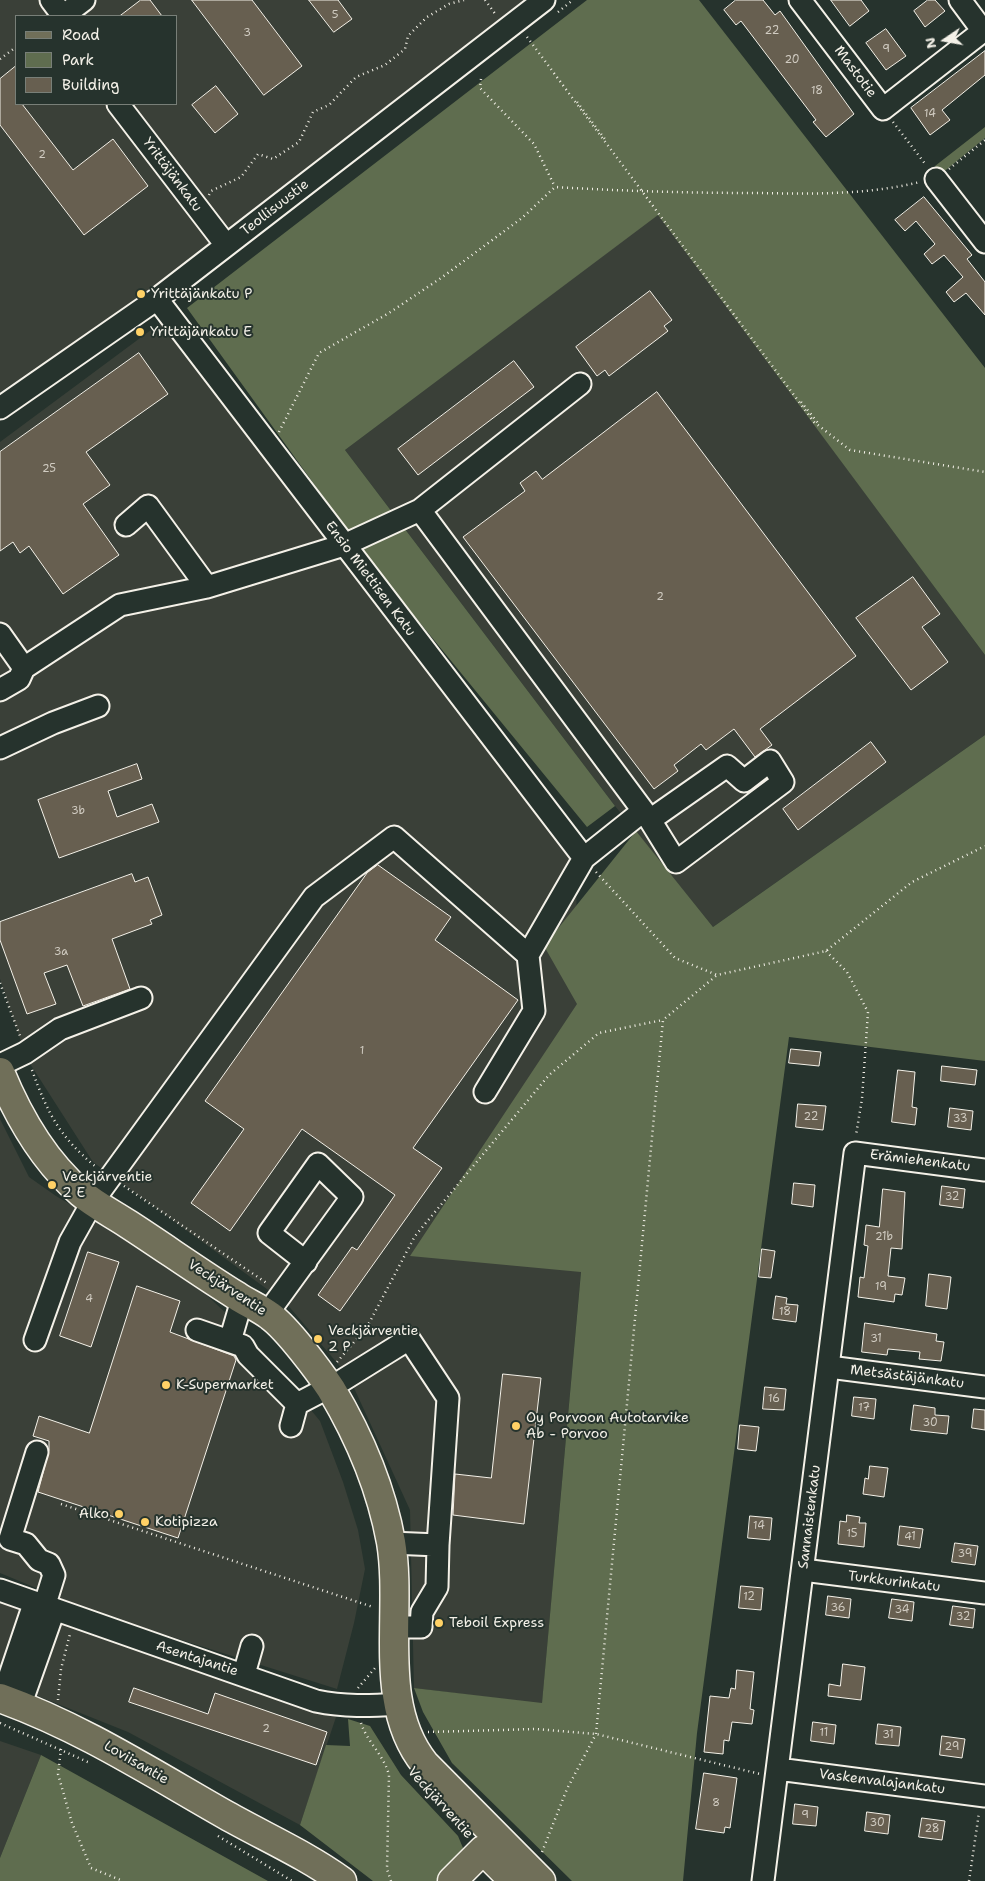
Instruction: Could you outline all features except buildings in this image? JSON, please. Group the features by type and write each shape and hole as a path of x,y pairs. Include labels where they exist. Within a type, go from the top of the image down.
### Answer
{"main road":[{"name":"Veckjärventie","path":"0,1072 46,1158 82,1194 242,1300 267,1314 300,1348 332,1376 347,1417 366,1456 391,1543 395,1581 382,1668 380,1706 391,1740 406,1767 494,1864 540,1869"},
{"name":"Loviisantie","path":"5,1706 46,1730 99,1740 267,1838 322,1867 342,1881"},
{"name":"Loviisantie","path":"267,1838 320,1881"},
{"path":"452,1881 494,1864"}],"street":[{"path":"51,0 63,15"},
{"path":"65,15 84,0"},
{"name":"Teollisuustie","path":"0,408 157,298 544,0"},
{"name":"Mastotie","path":"800,0 883,109 983,31 960,0"},
{"name":"Yrittäjänkatu","path":"119,105 226,245"},
{"path":"936,179 985,242"},
{"name":"Ensio Miettisen Katu","path":"157,298 271,450 584,858"},
{"path":"0,690 19,679 24,668 120,605 208,587 344,545 420,510 580,384"},
{"path":"126,525 148,506 208,587"},
{"path":"420,510 646,815 676,862 783,782 770,761 744,781 727,766 646,815 584,858 528,955 534,1011 484,1092"},
{"path":"0,634 24,668"},
{"path":"0,748 53,723 98,706"},
{"path":"36,1340 70,1242 93,1201 314,897 394,837 528,955"},
{"path":"0,1065 26,1053 60,1029 141,998"},
{"name":"Erämiehenkatu","path":"855,1146 985,1170"},
{"name":"Sannaistenkatu","path":"763,1881 771,1772 803,1570 855,1146"},
{"path":"267,1314 306,1262"},
{"path":"230,1341 242,1300"},
{"path":"197,1330 243,1346 248,1355 297,1404"},
{"path":"291,1426 297,1404 332,1376 343,1380 410,1338 448,1398 438,1545 438,1587 422,1612 420,1627 389,1626"},
{"name":"Metsästäjänkatu","path":"829,1367 985,1387"},
{"path":"5,1706 44,1607 54,1575 49,1564 38,1560 26,1544 10,1539 37,1452"},
{"path":"391,1543 438,1545"},
{"name":"Turkkurinkatu","path":"803,1570 985,1593"},
{"name":"Asentajantie","path":"0,1590 75,1618 316,1700 342,1706 380,1706"},
{"path":"244,1674 252,1646"},
{"name":"Vaskenvalajankatu","path":"771,1772 984,1795"}],"path":[{"path":"205,200 211,191 241,177 258,154 274,159 299,142 313,112 330,105 356,77 385,65 405,49 408,36 427,16 455,2 464,0"},
{"path":"527,36 814,422 850,450 985,472"},
{"path":"0,59 15,49"},
{"path":"481,79 480,88 534,144 555,187"},
{"path":"883,109 936,179"},
{"path":"271,450 319,353 389,313 441,278 522,218 555,187 642,193 839,194 893,189 936,179 985,140"},
{"path":"332,1376 367,1327 415,1236 549,1075 599,1033 663,1020 717,975 826,951 912,882 985,846"},
{"path":"584,858 675,958 717,975"},
{"path":"826,951 847,972 868,1012 862,1099 855,1146"},
{"path":"540,1869 567,1789 596,1734 663,1020"},
{"path":"61,1504 389,1626"},
{"path":"46,1730 58,1700 64,1653 75,1618"},
{"path":"373,1668 374,1660"},
{"path":"5,1706 46,1730 61,1750 94,1765"},
{"path":"380,1706 364,1731 384,1760 389,1775 387,1869 391,1881"},
{"path":"424,1732 536,1729 596,1734 771,1772"},
{"path":"61,1750 58,1774 72,1823 91,1868 124,1881"},
{"path":"969,1881 984,1795"},
{"path":"218,1836 292,1881"}],"shaded area":[{"path":"0,0 539,0 161,288 0,392"},
{"path":"658,214 985,655 985,735 713,927 615,806 345,450"},
{"path":"163,321 576,865 581,1271 542,1704 414,1688 410,1510 349,1377 286,1303 93,1162 27,1059 0,979 0,442"},
{"path":"0,1119 29,1177 56,1196 178,1268 248,1334 320,1421 343,1482 358,1530 365,1569 354,1623 337,1689 99,1614 0,1573"},
{"path":"0,1602 336,1717 300,1825 128,1732 0,1681"},
{"path":"0,1741 41,1755 0,1858"}],"green space":[{"path":"587,0 699,0 985,368 985,655 658,215 345,450 615,806 587,827 371,563 187,308"},
{"path":"985,127 985,138 941,174 935,166"},
{"path":"985,735 985,1061 789,1037 697,1733 683,1881 572,1881 452,1763 423,1712 414,1688 542,1703 581,1272 410,1256 577,1004 544,946 636,831 713,927"},
{"path":"348,1719 370,1726 401,1775 458,1836 463,1848 459,1859 438,1881 373,1881 300,1825 326,1745 350,1746"},
{"path":"41,1755 268,1881 0,1881 0,1858"}],"place":[{"name":"Yrittäjänkatu P","path":"141,294"},
{"name":"Yrittäjänkatu E","path":"140,332"},
{"name":"Veckjärventie 2 E","path":"52,1185"},
{"name":"Veckjärventie 2 P","path":"318,1339"},
{"name":"K-Supermarket","path":"166,1385"},
{"name":"Oy Porvoon Autotarvike Ab - Porvoo","path":"516,1426"},
{"name":"Alko","path":"119,1514"},
{"name":"Kotipizza","path":"145,1522"},
{"name":"Teboil Express","path":"439,1623"}]}
